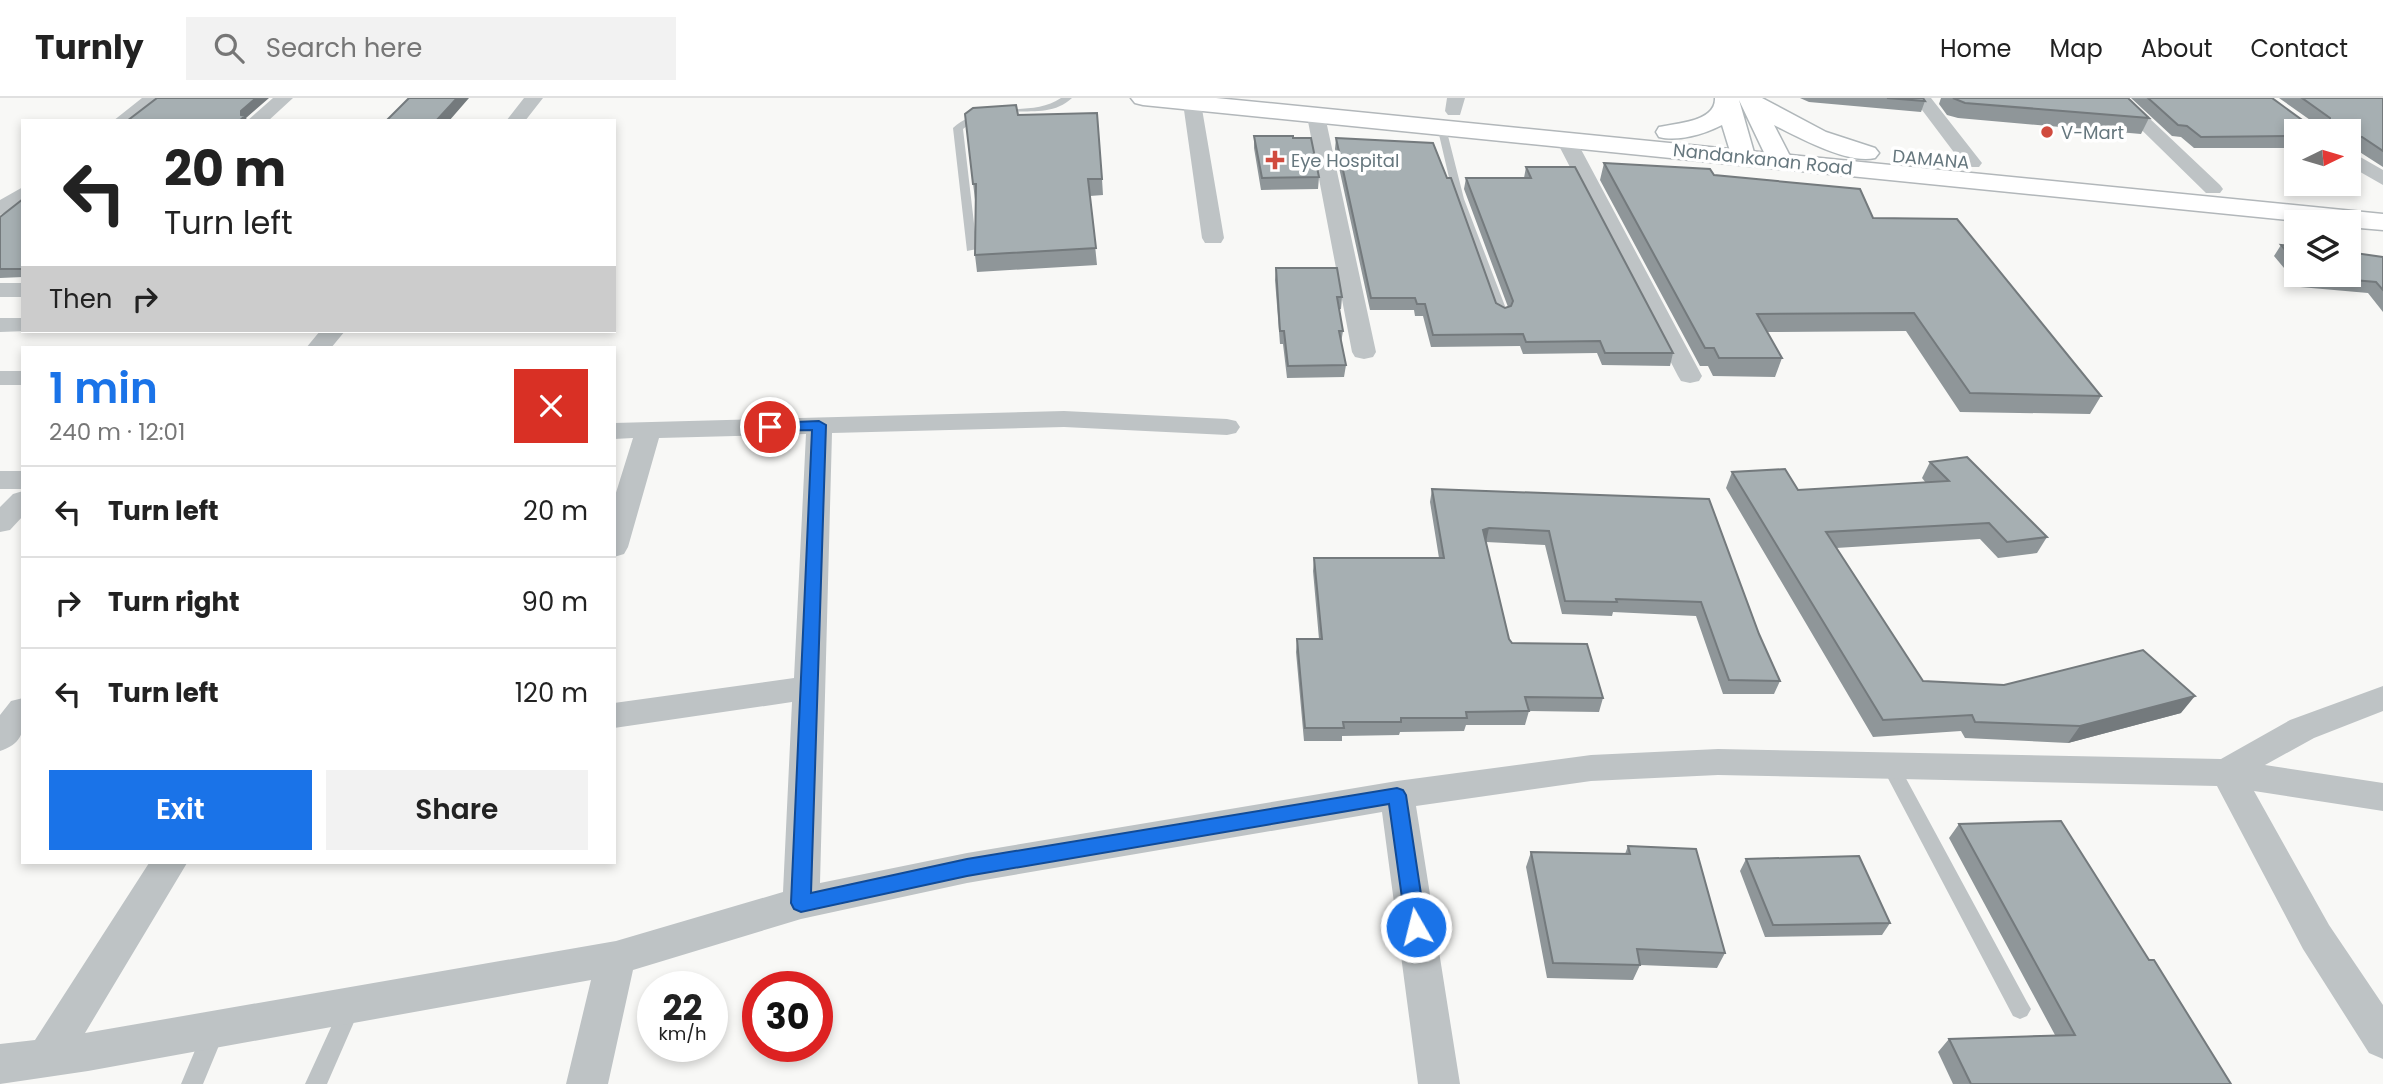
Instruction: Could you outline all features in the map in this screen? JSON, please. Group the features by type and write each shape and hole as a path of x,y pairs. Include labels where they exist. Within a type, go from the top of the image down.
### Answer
{"main road":[{"name":"Nandankanan Road","path":"1143,98 1192,103 1450,113 1566,140 1741,147 2383,222"},
{"path":"1668,132 1709,124 1740,100"},
{"path":"1450,113 1668,132 1741,147 1740,100"},
{"path":"1740,100 1775,151"},
{"path":"1740,100 1817,137 1866,153"},
{"name":"DAMANA","path":"1775,151 1866,153 2383,206"}],"street":[{"path":"125,119 154,98"},
{"path":"258,119 284,98"},
{"path":"517,119 534,98"},
{"path":"1922,98 1972,163"},
{"path":"2114,99 2213,189"},
{"path":"1192,103 1213,238"},
{"path":"1314,107 1364,352"},
{"path":"1566,140 1690,376"},
{"path":"2361,165 2383,180"},
{"path":"0,209 21,194"},
{"path":"0,290 21,290"},
{"path":"0,325 21,325"},
{"path":"0,378 21,378"},
{"path":"616,431 1064,419 1227,427"},
{"path":"801,903 819,425"},
{"path":"616,539 648,430"},
{"path":"0,480 21,480"},
{"path":"0,523 21,502"},
{"path":"616,716 807,688"},
{"path":"2227,773 2263,748 2323,718 2383,698"},
{"path":"0,738 21,712"},
{"path":"0,1065 214,1030 616,958 801,903 967,867 1397,795 1591,768 1718,762 2227,773 2383,797"},
{"path":"2227,773 2316,937 2383,1040"},
{"path":"1397,795 1439,1084"},
{"path":"47,1058 168,864"},
{"path":"587,1084 616,958"}],"lane":[{"path":"971,249 958,128 970,119 993,111 1053,107 1067,98"},
{"path":"1450,113 1460,199 1502,314"},
{"path":"1891,765 2020,1009"},
{"path":"316,1084 352,1005"},
{"path":"192,1084 214,1030"}],"building":[{"path":"157,98 256,98 241,111 241,115 245,116 241,119 130,119"},
{"path":"409,98 457,98 438,119 388,119"},
{"path":"1887,98 1923,98 1925,101"},
{"path":"1953,98 2128,98 2149,118 1965,103"},
{"path":"2148,98 2272,98 2301,119 2284,119 2284,136 2201,137 2187,126 2178,125"},
{"path":"2302,98 2383,98 2383,151 2362,137 2361,119 2330,119"},
{"path":"1016,105 1018,115 1097,113 1102,179 1088,179 1096,248 975,255 976,184 973,184 965,114 973,108"},
{"path":"1254,136 1311,138 1319,177 1262,178"},
{"path":"1336,138 1433,143 1447,178 1451,178 1496,303 1505,308 1511,306 1513,301 1466,178 1531,178 1526,167 1575,167 1673,353 1605,353 1600,341 1526,342 1523,334 1433,335 1425,304 1417,304 1415,298 1371,298"},
{"path":"1604,163 1710,169 1714,175 1860,189 1873,218 1957,219 2101,396 1970,393 1914,313 1757,314 1782,358 1719,358 1714,348 1705,348"},
{"path":"21,201 21,269 0,269 0,217"},
{"path":"2361,254 2383,257 2383,290 2376,282 2361,281"},
{"path":"1276,268 1337,268 1342,297 1337,297 1343,331 1339,331 1346,365 1288,366 1284,331 1280,331"},
{"path":"1967,457 2047,537 2007,542 1989,523 1826,532 1923,681 2004,685 2143,650 2195,696 2080,726 1975,722 1972,715 1883,720 1732,472 1785,469 1798,490 1949,481 1930,462"},
{"path":"1432,489 1709,499 1759,634 1780,681 1729,680 1701,602 1616,599 1617,602 1565,601 1549,531 1489,528 1483,530 1509,639 1512,643 1587,644 1603,698 1525,697 1529,711 1466,712 1467,718 1401,718 1401,722 1343,722 1344,728 1305,728 1297,639 1322,639 1314,558 1444,558"},
{"path":"2061,821 2149,960 2154,960 2231,1084 1971,1084 1949,1039 2075,1035 1959,824"},
{"path":"1628,846 1696,849 1725,953 1637,949 1640,965 1553,963 1531,852 1630,854"},
{"path":"1859,856 1890,923 1773,925 1746,859"}],"place":[{"name":"V-Mart","path":"2047,132"},
{"name":"Eye Hospital","path":"1275,160"}],"route":[{"path":"770,427 819,425 801,903 967,867 1397,795 1416,927"}]}
